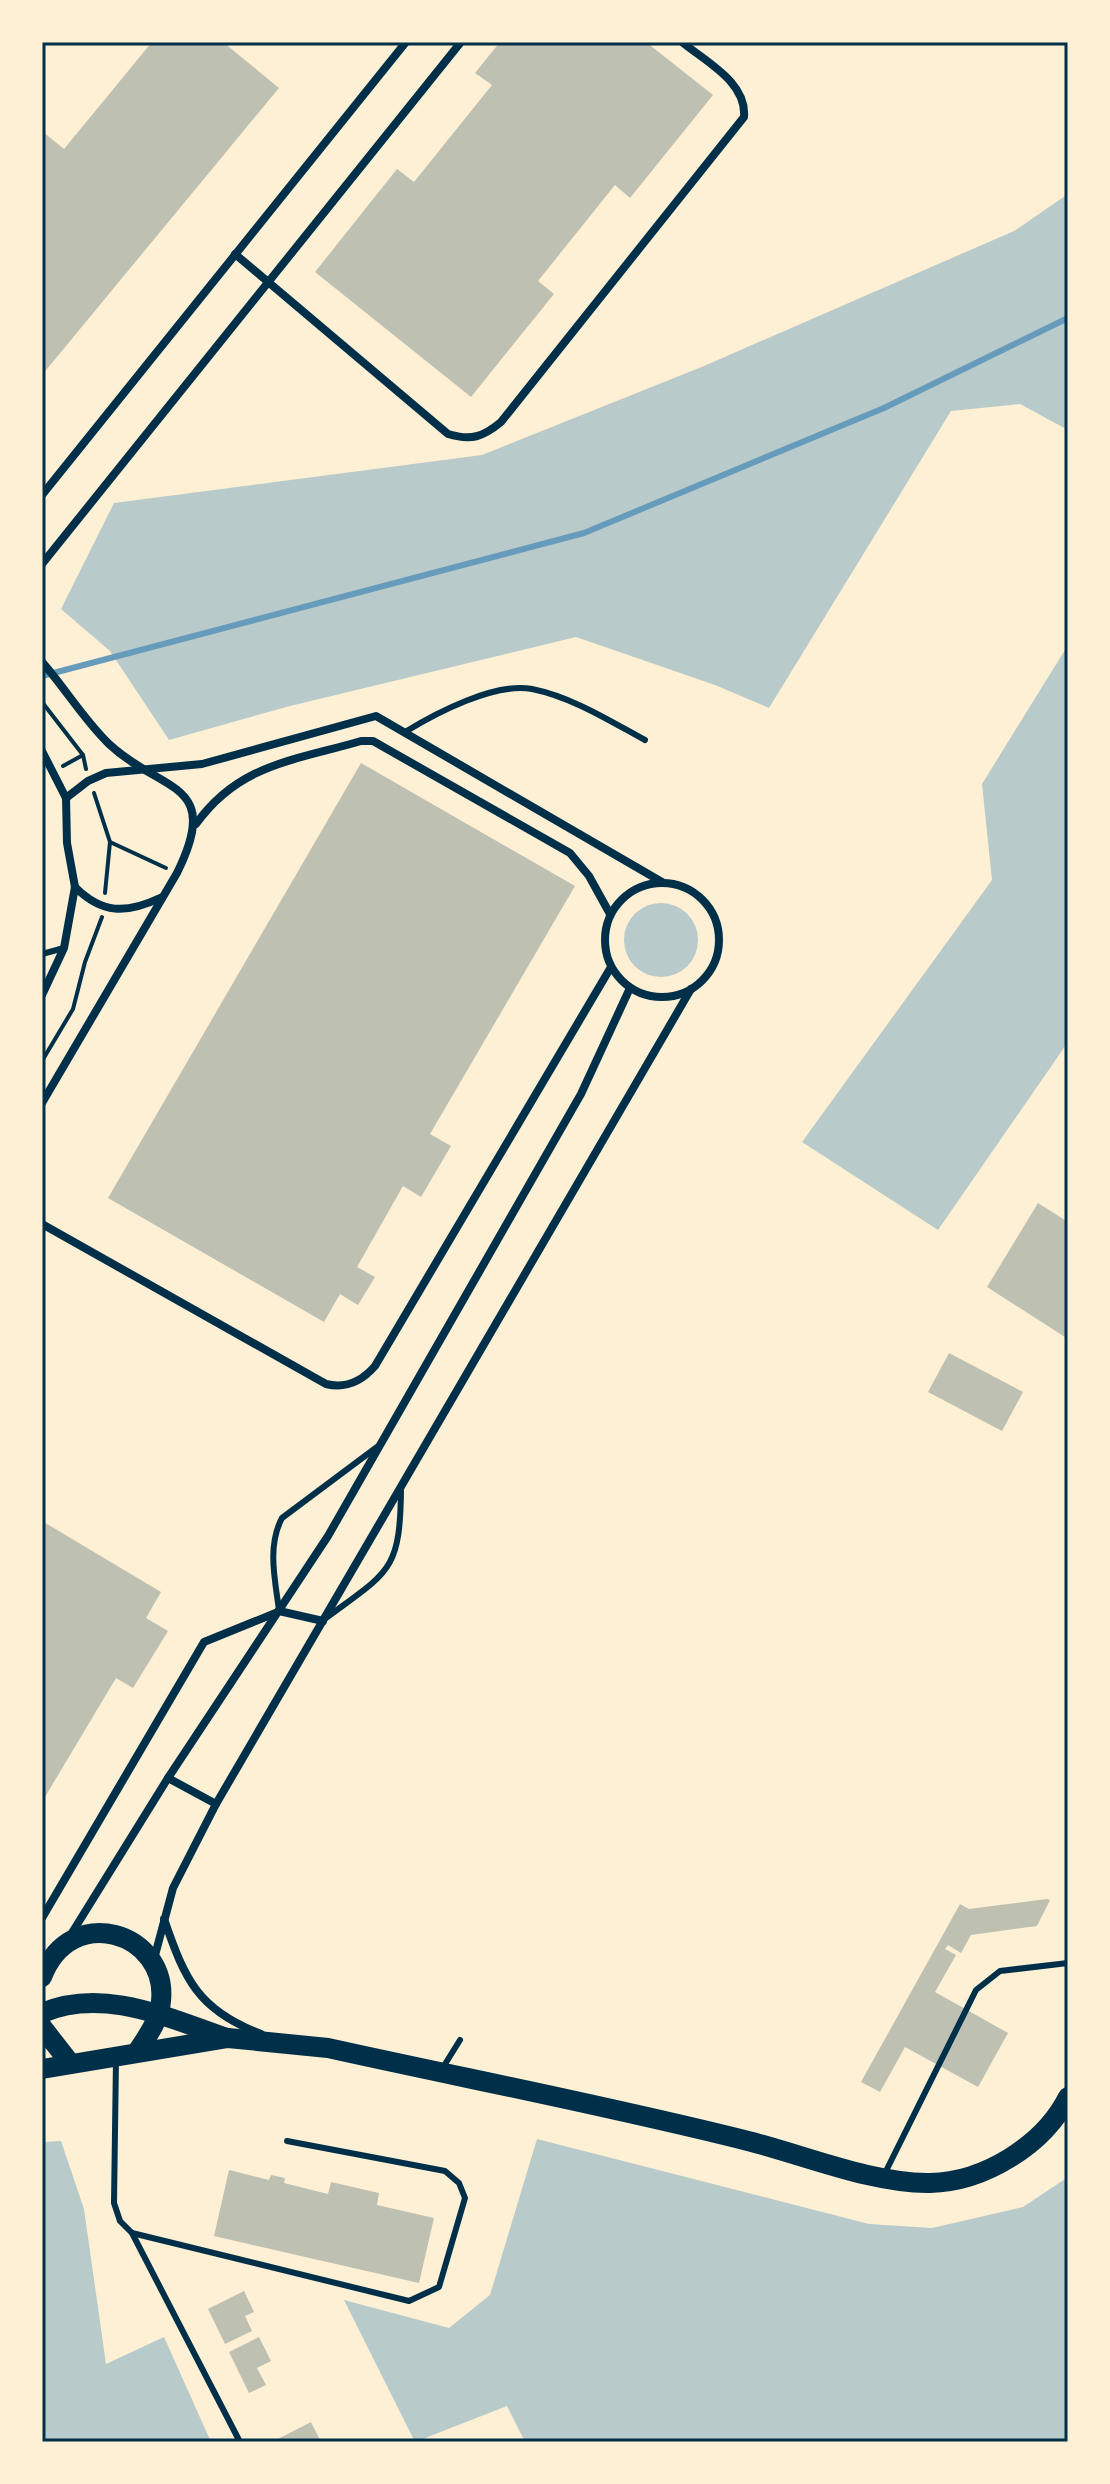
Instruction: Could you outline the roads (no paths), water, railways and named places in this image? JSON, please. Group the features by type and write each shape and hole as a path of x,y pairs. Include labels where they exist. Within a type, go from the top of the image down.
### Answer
{"main road":[{"path":"42,1977 67,1940 90,1933 112,1934 134,1944 153,1962 160,1981 158,2014 137,2052"},
{"path":"42,2013 79,2003 102,2003 158,2014 228,2038"},
{"path":"42,2027 70,2063"},
{"path":"42,2069 228,2038 278,2041 440,2073 747,2141 883,2176 931,2183 985,2171 1040,2134 1068,2097"}],"street":[{"path":"42,495 406,42"},
{"path":"42,564 461,42"},
{"path":"235,254 448,434 474,439 501,422 738,128 745,104 734,85 682,42"},
{"path":"42,662 111,745 179,791 196,824"},
{"path":"66,798 88,781 106,773 202,764 369,717 382,718 662,882 693,891 705,902 719,932 713,964 691,989 186,1858 163,1918 153,1962"},
{"path":"42,1103 177,873 191,846 196,824 223,791 251,773 361,741 373,741 570,853 589,876 610,914"},
{"path":"42,751 66,798 67,843 75,887 64,948 42,995"},
{"path":"662,882 631,891 610,914 605,931 605,950 611,967 630,988 660,997 691,989"},
{"path":"75,887 104,909 132,909 162,897"},
{"path":"42,1224 326,1384 335,1386 357,1381 375,1366 611,967"},
{"path":"67,1940 168,1778 328,1536 581,1094 630,988"},
{"path":"42,1918 204,1642 279,1611 323,1621"},
{"path":"168,1778 216,1804"},
{"path":"163,1918 182,1966 210,2008 229,2022 278,2041"}],"lane":[{"path":"405,732 455,702 523,688 592,711 645,740"},
{"path":"42,954 64,948"},
{"path":"279,1611 273,1549 275,1532 282,1518 380,1445"},
{"path":"323,1621 371,1584 395,1556 400,1537 401,1487"},
{"path":"883,2176 976,1990 1000,1971 1068,1963"},
{"path":"440,2073 460,2040"},
{"path":"116,2055 114,2203 120,2221 132,2233 240,2442"},
{"path":"132,2233 409,2301 439,2287 465,2198 459,2183 445,2171 287,2141"}],"waterway":[{"path":"42,676 584,533 884,408 1068,318"}]}
